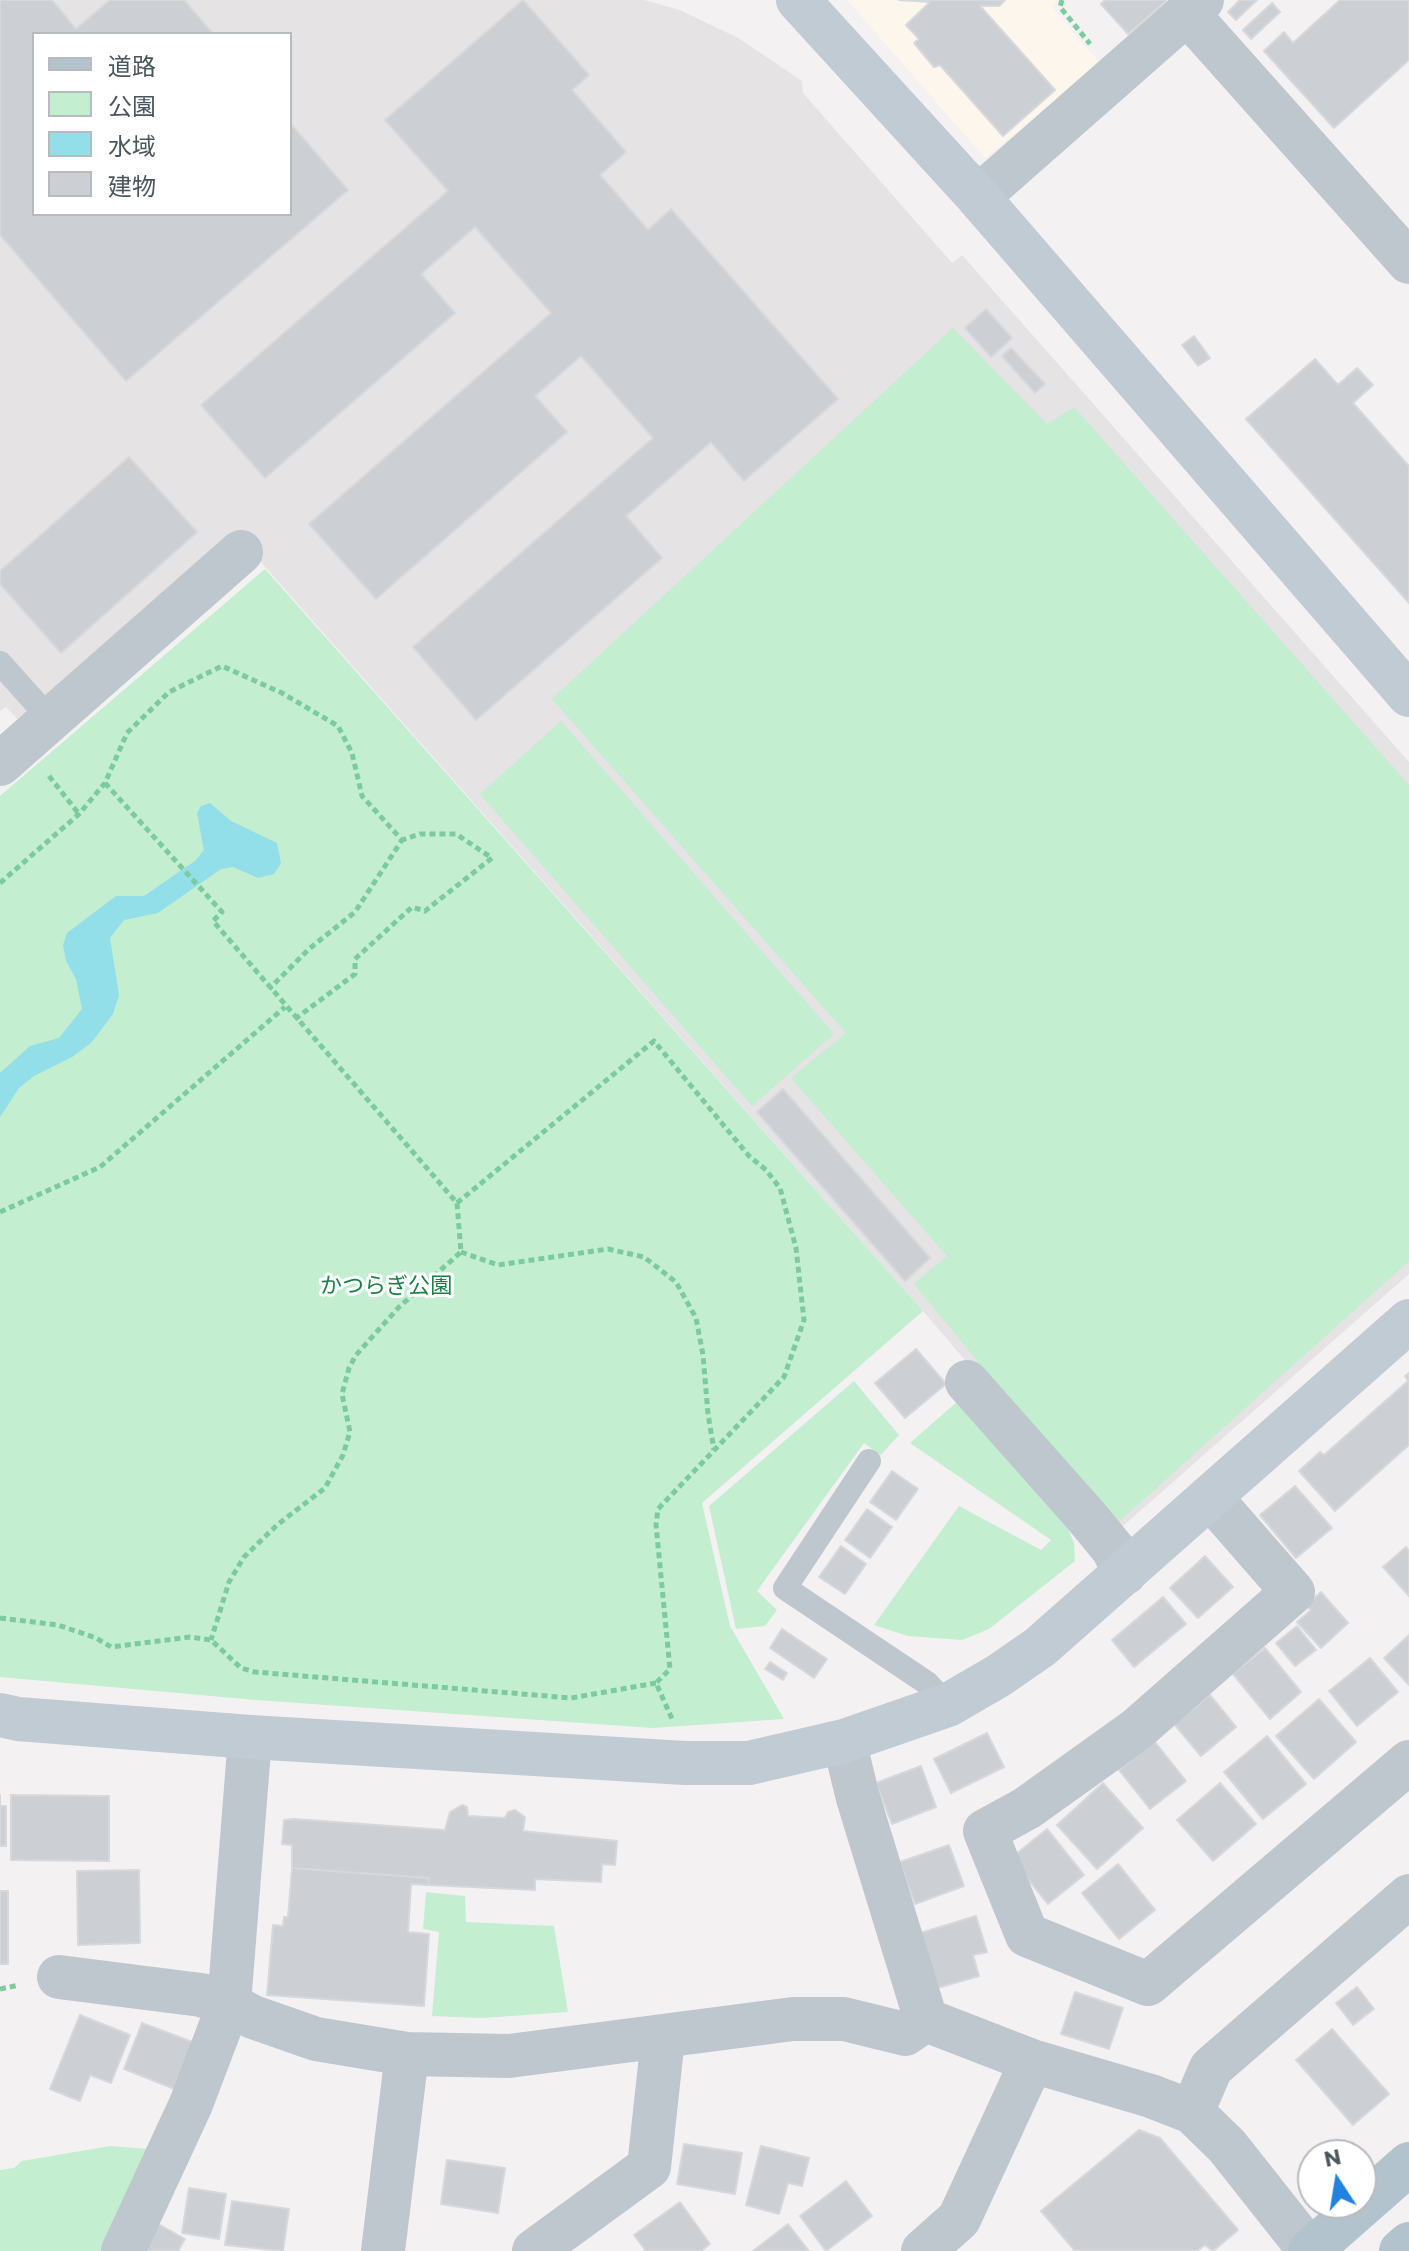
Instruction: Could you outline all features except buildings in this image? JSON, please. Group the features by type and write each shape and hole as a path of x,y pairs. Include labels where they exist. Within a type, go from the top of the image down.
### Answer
{"main road":[{"path":"1310,2251 1409,2164"}],"street":[{"path":"798,0 978,197 1409,695"},
{"path":"978,197 1194,6 1409,262"},
{"path":"0,764 241,552"},
{"path":"0,1715 18,1719 250,1737 685,1763 749,1763 844,1741 948,1705 1040,1647 1409,1321"},
{"path":"967,1382 1085,1515 1113,1549 1125,1573"},
{"path":"1210,1497 1293,1592 1136,1730 1027,1808 985,1831 1027,1935 1148,1984 1409,1762"},
{"path":"123,2251 191,2104 229,2004 250,1737"},
{"path":"844,1741 885,1932 926,2020 1032,2061 1151,2096 1192,2112 1227,2146 1310,2251"},
{"path":"1192,2112 1211,2068 1409,1896"},
{"path":"59,1977 201,1995 316,2039 407,2054 509,2056 793,2019 844,2019 905,2034 926,2020"},
{"path":"534,2251 649,2167 663,2038"},
{"path":"383,2251 407,2054"},
{"path":"923,2251 959,2219 1032,2061"}],"lane":[{"path":"0,663 51,720"},
{"path":"869,1461 785,1588 927,1683 948,1705"}],"path":[{"path":"1062,0 1060,7 1117,76"},
{"path":"0,883 79,814 105,783 127,733 169,692 222,666 282,693 338,726 352,753 362,796 402,840"},
{"path":"105,783 222,912 213,921 457,1203 461,1252 399,1307 356,1355 342,1394 350,1432 343,1455 325,1488 277,1525 244,1557 229,1582 211,1640"},
{"path":"269,989 309,949 355,912 402,840 420,834 456,834 492,858 425,911 412,907 355,959 355,974 295,1019"},
{"path":"0,1212 100,1167 285,1007"},
{"path":"0,1618 58,1625 96,1638 111,1647 190,1637 211,1640 241,1668 255,1672 571,1698 656,1683 670,1669 656,1525 658,1509 784,1377 804,1320 796,1248 780,1188 766,1170 749,1156 654,1041 457,1203"},
{"path":"461,1252 498,1265 608,1249 644,1257 676,1282 696,1318 714,1450"},
{"path":"656,1683 674,1723"}],"shaded area":[{"path":"0,0 644,0 680,10 738,38 802,81 803,93 952,263 962,255 1409,762 1409,1274 1114,1534 923,1311 235,533 20,722 6,707 0,711"},
{"path":"847,0 1056,0 1053,8 1100,63 985,158"}],"green space":[{"path":"953,328 1047,424 1074,407 1409,785 1409,1261 1114,1526 914,1284 947,1256 791,1078 846,1033 552,699"},
{"name":"かつらぎ公園","path":"265,569 923,1311 702,1503 730,1626 784,1719 653,1728 256,1700 0,1677 0,796"},
{"path":"561,721 834,1034 752,1106 480,794"},
{"path":"854,1381 899,1435 881,1455 864,1443 757,1591 777,1610 765,1626 736,1629 709,1506"},
{"path":"959,1400 1067,1526 1074,1543 1075,1561 989,1629 962,1640 908,1636 874,1625 959,1506 1041,1550 1051,1540 910,1443"},
{"path":"426,1892 465,1896 466,1922 554,1926 568,2012 482,2018 432,2016 439,1932 423,1929"},
{"path":"110,2146 150,2149 107,2251 0,2251 0,2170 14,2168 22,2161"}],"water":[{"path":"210,803 231,821 277,843 281,863 274,874 258,878 233,867 221,869 158,913 124,920 110,938 119,995 113,1014 91,1043 19,1088 0,1117 0,1073 30,1046 59,1038 82,1009 76,979 66,961 63,945 67,933 116,896 144,896 195,861 204,850 197,813 201,806"}]}
